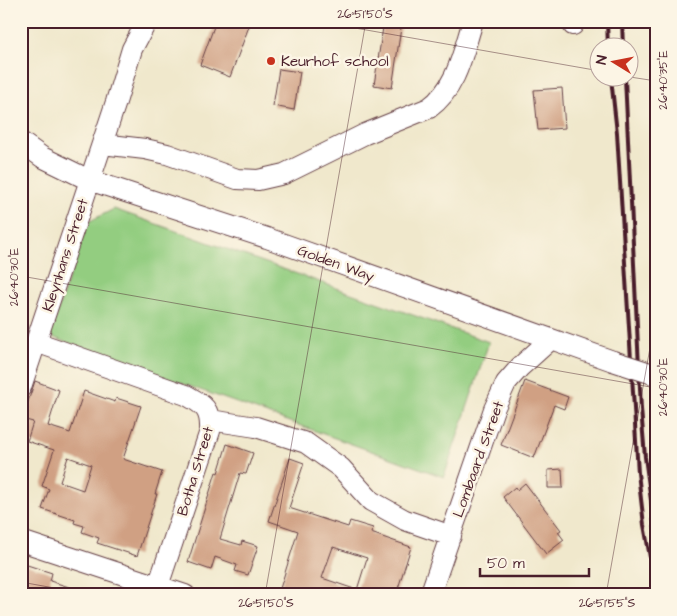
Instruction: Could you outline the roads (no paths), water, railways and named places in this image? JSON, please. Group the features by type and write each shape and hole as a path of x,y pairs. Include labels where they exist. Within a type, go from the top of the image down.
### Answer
{"street":[{"path":"132,21 132,49"},
{"path":"132,49 147,21"},
{"path":"102,144 145,149 167,154 237,179 258,180 284,174 365,134 429,108 439,101 454,78 473,21"},
{"name":"Kleynhans Street","path":"21,387 132,49"},
{"name":"Golden Way","path":"21,142 42,157 90,180 267,238 656,375"},
{"name":"Lombaard Street","path":"430,595 494,409 506,383 520,367 552,339"},
{"name":"Botha Street","path":"36,342 186,395 200,403 207,410 210,420 210,432 157,590"},
{"path":"210,420 256,427 306,443 340,468 370,501 405,520 451,536"},
{"path":"21,541 157,590 185,595"}],"railway":[{"path":"607,21 608,38"},
{"path":"622,21 623,38"},
{"path":"612,88 617,133 638,473 644,525 656,590"},
{"path":"625,88 641,409 645,457 656,537"}],"place":[{"name":"Keurhof school","path":"271,61"}]}
